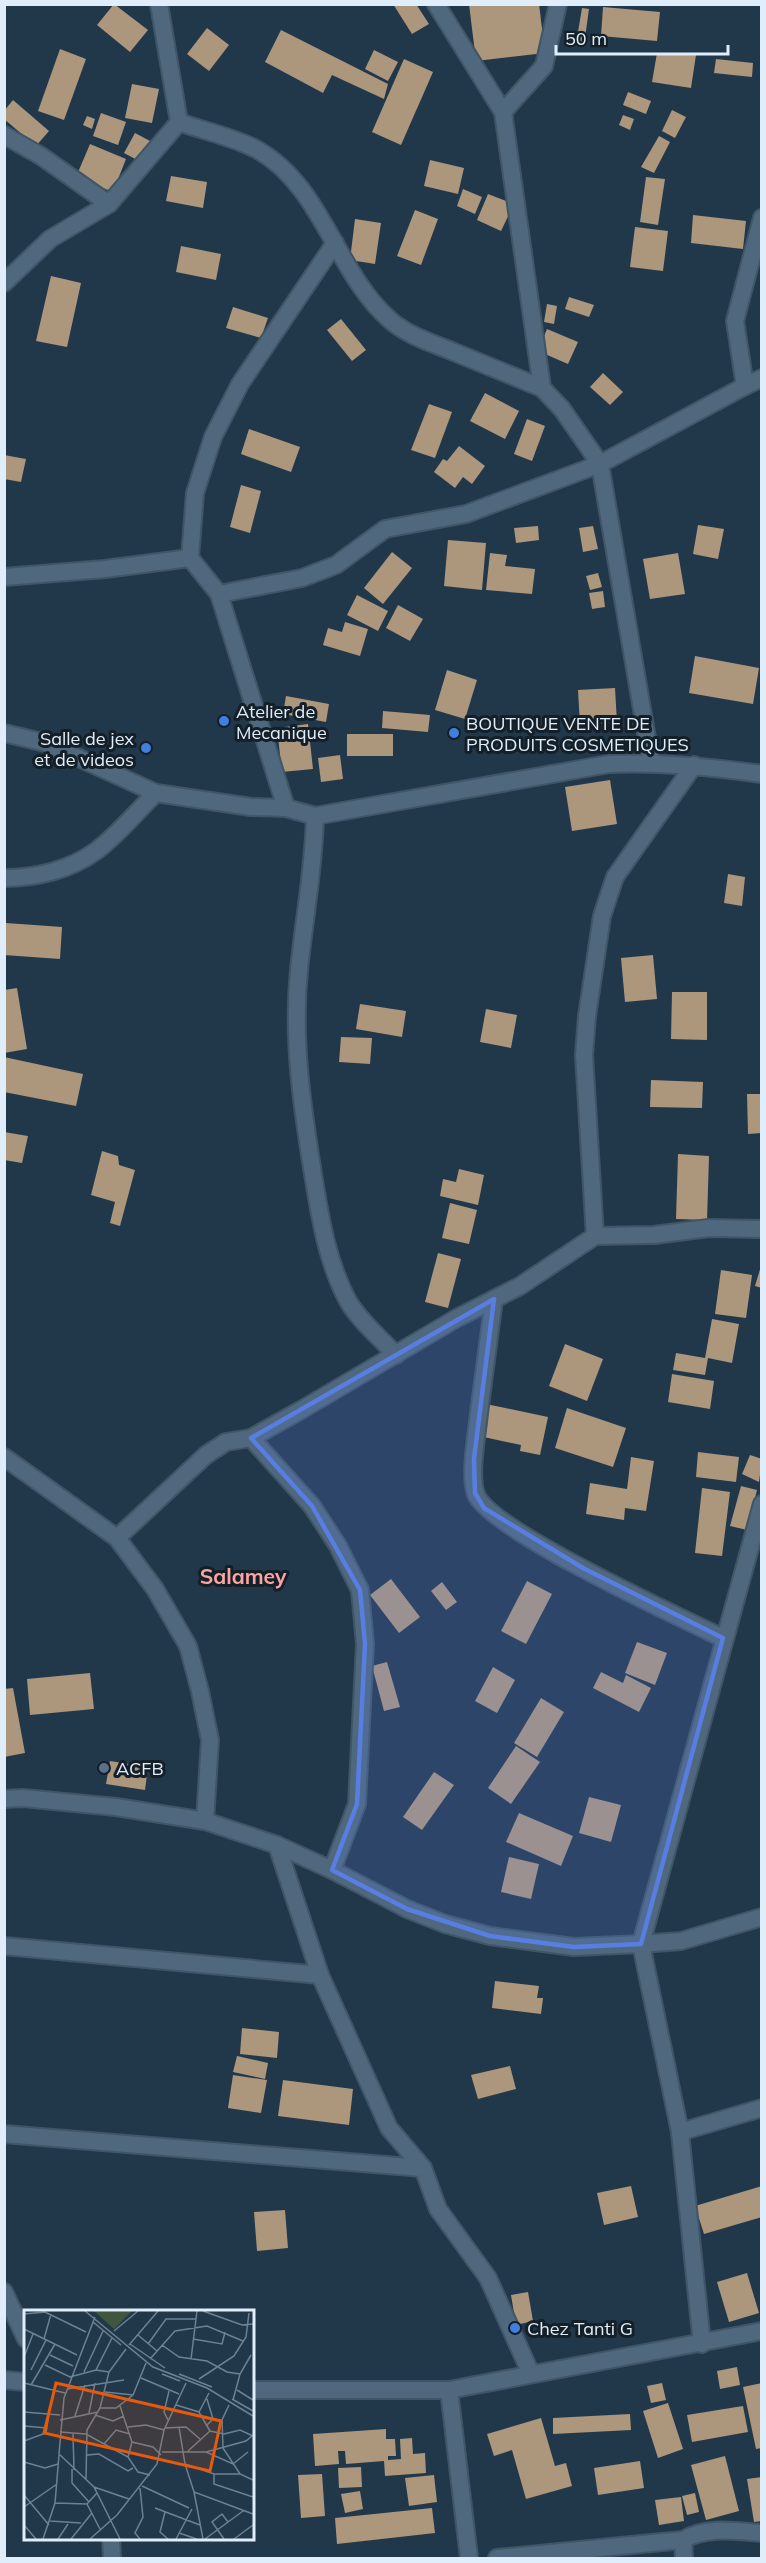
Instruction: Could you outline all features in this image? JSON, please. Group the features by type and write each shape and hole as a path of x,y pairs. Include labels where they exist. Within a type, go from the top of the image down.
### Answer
{"street":[{"path":"159,4 179,122"},
{"path":"436,4 503,112 542,388"},
{"path":"503,112 544,66 558,4"},
{"path":"4,283 50,238 109,204 179,122"},
{"path":"179,122 256,150 292,177 367,298 391,321 421,339 542,388 562,409 600,464 651,762"},
{"path":"4,135 41,156 109,204"},
{"path":"745,386 735,321 762,218"},
{"path":"286,808 219,594 190,558 195,494 213,437 240,384 335,243"},
{"path":"219,594 302,578 336,565 385,529 466,514 600,464 762,378"},
{"path":"4,577 105,569 190,558"},
{"path":"4,733 46,743 156,793 251,807 286,808 315,816 609,764 651,762 762,774"},
{"path":"595,1236 584,1054 587,1016 602,916 615,877 694,765"},
{"path":"4,878 20,878 61,870 97,851 156,793"},
{"path":"315,816 315,846 298,972 297,1069 300,1098 326,1243 336,1275 349,1303 396,1356"},
{"path":"117,1538 206,1455 226,1442 251,1438 396,1356 457,1318 520,1286 595,1236 654,1235 709,1228 762,1229"},
{"path":"494,1299 474,1459 476,1493 484,1508 500,1521 583,1568 723,1638"},
{"path":"251,1438 312,1506 338,1546 360,1590 365,1644 357,1804 332,1870"},
{"path":"4,1457 117,1538 155,1589 188,1646 210,1740 206,1821"},
{"path":"702,2344 680,2132 641,1944 723,1638 762,1504"},
{"path":"4,1799 22,1798 116,1807 206,1821 277,1845 332,1870 407,1909 445,1924 490,1936 574,1947 641,1944 681,1941 762,1917"},
{"path":"277,1845 320,1975 389,2128 423,2168 438,2210 488,2278 531,2374"},
{"path":"4,1946 320,1975"},
{"path":"680,2132 762,2108"},
{"path":"4,2134 423,2168"},
{"path":"4,2292 24,2335"},
{"path":"254,2390 449,2390 762,2331"},
{"path":"4,2380 24,2382"},
{"path":"449,2390 469,2559"},
{"path":"497,2559 683,2540 694,2533 721,2531 762,2533"},
{"path":"111,2539 112,2559"},
{"path":"683,2540 684,2559"}],"highlighted area":[{"path":"494,1299 474,1459 475,1493 484,1508 583,1568 723,1638 641,1944 574,1947 490,1936 407,1909 332,1870 357,1804 365,1644 360,1590 312,1506 251,1438"}],"building":[{"path":"114,4 148,30 130,52 97,25"},
{"path":"393,4 416,4 429,24 412,34"},
{"path":"469,4 539,4 545,53 476,61"},
{"path":"603,7 660,12 657,41 601,36"},
{"path":"582,8 589,9 584,45 576,44"},
{"path":"207,28 229,45 209,71 187,54"},
{"path":"281,30 388,84 384,99 332,75 323,93 265,62"},
{"path":"60,49 86,59 64,120 38,111"},
{"path":"374,50 398,62 388,81 365,69"},
{"path":"657,53 696,55 691,88 652,82"},
{"path":"404,59 433,72 401,145 372,132"},
{"path":"716,59 753,63 752,77 714,73"},
{"path":"132,84 159,89 152,123 125,118"},
{"path":"628,92 651,101 646,114 623,105"},
{"path":"13,100 49,131 36,146 4,119 4,111"},
{"path":"672,110 686,117 675,138 662,131"},
{"path":"101,113 126,122 118,145 93,136"},
{"path":"623,115 634,119 630,130 619,125"},
{"path":"87,116 95,119 92,129 83,125"},
{"path":"135,133 152,142 141,162 124,153"},
{"path":"659,136 670,142 654,173 641,167"},
{"path":"90,144 126,159 113,192 76,177"},
{"path":"430,160 464,168 458,194 424,186"},
{"path":"171,176 207,182 203,208 166,201"},
{"path":"646,177 665,179 658,225 640,222"},
{"path":"463,189 482,197 475,214 457,206"},
{"path":"488,194 514,204 501,231 477,220"},
{"path":"415,210 438,219 421,265 397,256"},
{"path":"693,215 746,221 743,249 691,243"},
{"path":"355,219 381,223 375,264 350,260"},
{"path":"635,227 668,231 663,271 630,267"},
{"path":"181,246 221,254 216,280 176,272"},
{"path":"51,276 81,283 67,347 36,341"},
{"path":"569,297 594,305 589,317 565,309"},
{"path":"547,304 557,306 554,324 544,322"},
{"path":"233,307 268,318 261,338 226,328"},
{"path":"341,319 366,350 352,361 327,330"},
{"path":"547,329 578,342 568,364 538,351"},
{"path":"603,373 623,392 610,405 590,387"},
{"path":"485,393 519,411 505,439 470,421"},
{"path":"429,404 452,412 435,458 411,450"},
{"path":"527,419 545,426 532,461 514,454"},
{"path":"249,429 300,447 291,472 241,454"},
{"path":"459,446 485,466 472,484 463,477 455,488 434,472 443,459 447,461"},
{"path":"4,455 26,459 21,482 4,479"},
{"path":"241,485 261,491 250,533 230,527"},
{"path":"698,525 724,529 718,559 693,554"},
{"path":"538,526 539,540 516,543 514,528"},
{"path":"593,526 598,549 583,552 579,528"},
{"path":"448,540 486,543 482,590 444,586"},
{"path":"392,552 412,568 383,604 364,588"},
{"path":"490,553 507,555 505,566 535,569 532,594 486,590"},
{"path":"678,553 685,594 650,599 643,559"},
{"path":"598,573 602,587 590,590 586,576"},
{"path":"603,591 605,607 592,609 589,593"},
{"path":"357,595 388,611 378,631 347,615"},
{"path":"398,605 423,619 410,641 386,628"},
{"path":"345,622 368,629 360,656 323,645 328,628 342,632"},
{"path":"695,656 759,668 753,704 689,693"},
{"path":"447,670 477,680 465,719 435,710"},
{"path":"615,688 617,723 580,725 578,690"},
{"path":"286,696 329,704 326,722 283,714"},
{"path":"383,711 430,715 428,732 382,728"},
{"path":"308,724 313,769 282,772 277,728"},
{"path":"347,734 393,734 393,756 347,756"},
{"path":"340,755 343,779 321,782 318,758"},
{"path":"610,780 617,824 572,831 565,787"},
{"path":"728,874 745,877 742,906 724,903"},
{"path":"6,923 62,927 60,959 4,955"},
{"path":"653,955 657,999 625,1002 621,958"},
{"path":"17,988 27,1049 4,1053 4,990"},
{"path":"672,992 707,992 707,1040 671,1039"},
{"path":"360,1004 406,1011 402,1037 356,1029"},
{"path":"486,1009 517,1015 511,1048 480,1042"},
{"path":"341,1037 372,1038 370,1064 339,1062"},
{"path":"4,1057 83,1074 76,1106 4,1092"},
{"path":"651,1080 703,1082 702,1108 650,1107"},
{"path":"747,1094 762,1094 762,1133 748,1134"},
{"path":"4,1132 28,1136 22,1163 4,1160"},
{"path":"102,1151 118,1156 119,1165 135,1170 120,1226 110,1223 115,1202 91,1195"},
{"path":"678,1154 709,1156 707,1220 676,1219"},
{"path":"459,1169 484,1175 478,1205 440,1196 443,1179 456,1182"},
{"path":"450,1203 477,1210 469,1244 442,1238"},
{"path":"438,1253 461,1259 448,1308 425,1302"},
{"path":"762,1266 762,1288 755,1286"},
{"path":"721,1270 752,1275 746,1318 715,1314"},
{"path":"712,1319 739,1324 732,1363 708,1358 705,1375 673,1370 676,1353 705,1358"},
{"path":"565,1344 603,1359 587,1401 549,1386"},
{"path":"672,1374 714,1381 710,1409 668,1402"},
{"path":"486,1404 548,1417 540,1455 520,1451 521,1445 479,1436"},
{"path":"567,1408 626,1428 613,1467 555,1448"},
{"path":"698,1452 739,1457 736,1482 696,1477"},
{"path":"750,1455 762,1459 759,1482 742,1474"},
{"path":"631,1457 654,1461 646,1511 625,1508 624,1520 586,1514 590,1483 627,1489"},
{"path":"741,1486 757,1490 747,1530 730,1526"},
{"path":"702,1488 730,1492 722,1556 695,1553"},
{"path":"391,1579 420,1617 399,1633 370,1595"},
{"path":"527,1581 552,1594 526,1644 501,1631"},
{"path":"442,1582 457,1602 446,1610 431,1591"},
{"path":"637,1642 667,1653 655,1685 625,1673"},
{"path":"387,1662 400,1707 384,1711 372,1666"},
{"path":"493,1667 515,1680 497,1713 475,1701"},
{"path":"601,1672 623,1683 626,1675 651,1688 639,1712 593,1688"},
{"path":"90,1673 94,1709 30,1715 27,1679"},
{"path":"13,1688 25,1753 4,1757 4,1689"},
{"path":"541,1698 564,1712 537,1757 514,1743"},
{"path":"516,1746 540,1762 511,1804 488,1788"},
{"path":"110,1761 148,1767 145,1790 106,1784"},
{"path":"434,1772 454,1785 422,1830 403,1817"},
{"path":"589,1797 621,1805 611,1842 579,1833"},
{"path":"519,1813 573,1836 561,1866 506,1842"},
{"path":"509,1857 539,1864 531,1899 501,1892"},
{"path":"495,1981 539,1986 537,1998 543,1998 541,2014 492,2008"},
{"path":"242,2028 279,2032 277,2058 240,2054"},
{"path":"237,2056 268,2063 265,2079 233,2072"},
{"path":"510,2066 516,2089 478,2099 471,2075"},
{"path":"233,2075 267,2080 261,2113 228,2108"},
{"path":"283,2080 353,2089 349,2125 278,2116"},
{"path":"631,2186 638,2217 604,2225 597,2193"},
{"path":"762,2186 762,2217 704,2234 695,2206"},
{"path":"285,2210 288,2248 257,2251 254,2212"},
{"path":"747,2273 759,2313 729,2322 717,2282"},
{"path":"528,2292 533,2321 516,2325 511,2295"},
{"path":"737,2367 740,2385 720,2389 717,2371"},
{"path":"662,2383 666,2400 651,2403 647,2386"},
{"path":"762,2383 762,2448 756,2449 743,2387"},
{"path":"668,2403 683,2449 658,2458 643,2411"},
{"path":"743,2406 748,2432 692,2442 687,2415"},
{"path":"630,2414 631,2430 553,2434 553,2418"},
{"path":"541,2418 555,2466 566,2463 572,2486 526,2499 512,2450 494,2456 487,2434"},
{"path":"386,2429 386,2439 395,2439 396,2456 388,2456 388,2460 401,2459 400,2439 412,2438 413,2454 425,2453 426,2473 385,2476 384,2461 346,2464 345,2451 338,2451 339,2464 315,2466 313,2434"},
{"path":"725,2456 739,2511 706,2520 691,2465"},
{"path":"640,2461 644,2488 598,2495 594,2468"},
{"path":"361,2467 362,2487 339,2488 338,2468"},
{"path":"322,2474 325,2516 301,2518 298,2475"},
{"path":"434,2475 437,2502 409,2506 405,2478"},
{"path":"762,2477 762,2521 754,2522 747,2479"},
{"path":"360,2491 363,2509 345,2513 341,2494"},
{"path":"695,2493 699,2512 687,2515 682,2496"},
{"path":"681,2497 684,2521 659,2525 655,2500"},
{"path":"432,2508 435,2533 337,2544 335,2518"}],"place":[{"name":"Atelier de Mecanique","path":"224,721"},
{"name":"BOUTIQUE VENTE DE PRODUITS COSMETIQUES","path":"454,733"},
{"name":"Salle de jex et de videos","path":"146,748"},
{"name":"ACFB","path":"104,1768"},
{"name":"Chez Tanti G","path":"515,2328"}],"district":[{"name":"Salamey","path":"243,1576"}]}
